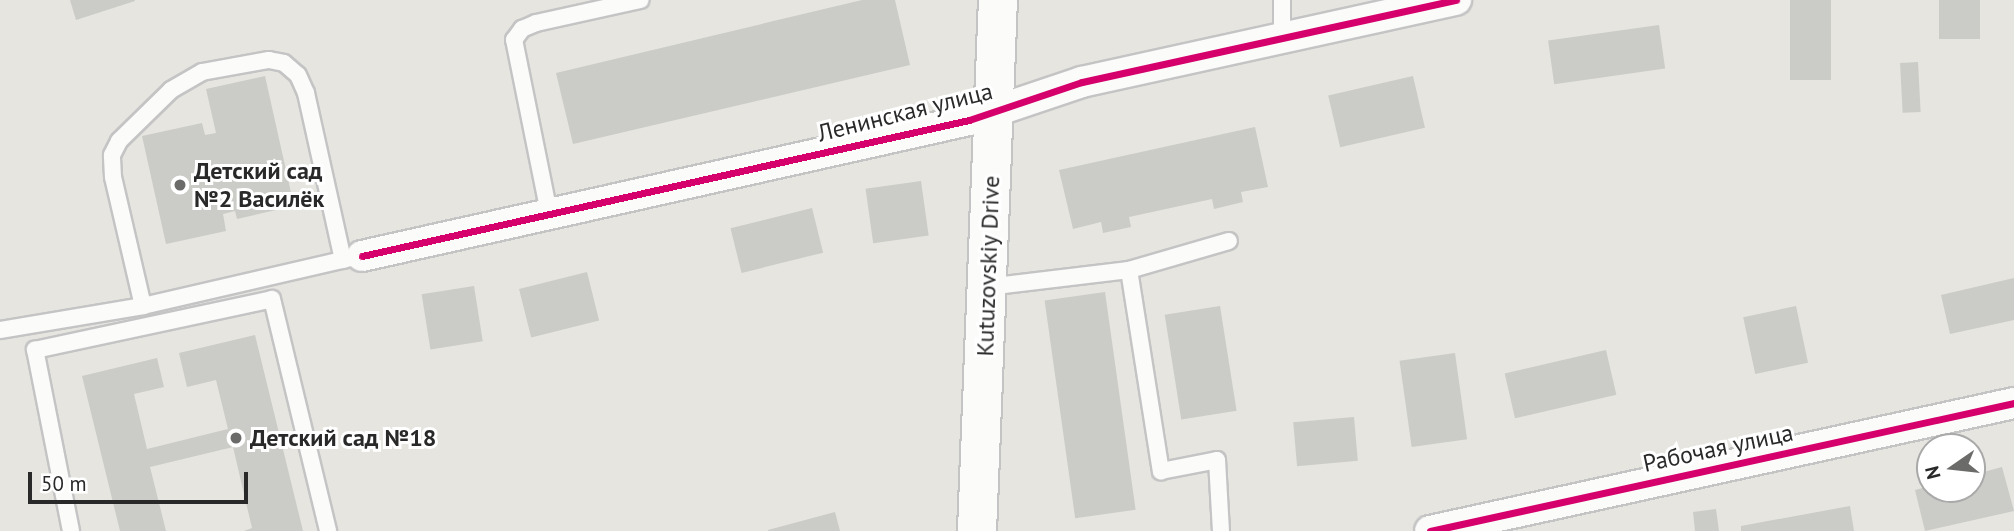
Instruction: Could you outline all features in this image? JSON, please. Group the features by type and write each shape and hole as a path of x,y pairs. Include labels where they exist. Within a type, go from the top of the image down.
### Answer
{"street":[{"name":"Kutuzovskiy Drive","path":"976,531 998,0"},
{"name":"Ленинская улица","path":"352,258 994,111 1082,82 1456,0"},
{"name":"Рабочая улица","path":"1430,531 2014,403"}],"lane":[{"path":"549,213 514,40 522,29 536,23 641,0"},
{"path":"1282,0 1282,38"},
{"path":"0,330 143,306 352,258 306,93 298,75 284,63 269,60 202,72 171,90 119,141 112,155 113,177 143,306"},
{"path":"988,287 1129,270 1229,241"},
{"path":"1129,270 1161,471 1217,460 1221,531"},
{"path":"71,531 35,350 272,299 328,531"}],"building":[{"path":"70,0 135,0 135,1 76,20"},
{"path":"862,0 895,0 910,65 573,144 556,73"},
{"path":"1790,0 1831,0 1831,80 1790,80"},
{"path":"1939,0 1980,0 1980,39 1939,39"},
{"path":"1659,25 1665,69 1554,84 1548,41"},
{"path":"1918,62 1921,112 1903,113 1900,63"},
{"path":"265,76 294,206 237,219 235,211 223,214 226,231 166,244 142,136 202,123 205,135 216,133 206,89"},
{"path":"1413,76 1425,128 1340,147 1328,96"},
{"path":"1255,127 1268,187 1241,192 1243,202 1214,209 1212,199 1129,217 1131,227 1103,233 1101,222 1073,229 1059,170"},
{"path":"921,181 929,235 873,243 866,189"},
{"path":"812,208 823,253 742,273 730,228"},
{"path":"587,272 599,321 531,337 519,289"},
{"path":"2014,278 2014,320 1950,334 1941,295"},
{"path":"474,286 483,341 430,350 422,294"},
{"path":"1105,292 1136,510 1075,518 1045,300"},
{"path":"1220,306 1237,411 1181,419 1165,315"},
{"path":"1796,306 1808,363 1755,374 1743,317"},
{"name":"Детский сад №18","path":"255,335 303,531 244,531 252,528 233,447 150,467 166,531 120,531 82,376 157,358 164,387 134,394 147,449 228,429 216,380 187,387 179,353"},
{"path":"1606,350 1616,395 1515,418 1505,373"},
{"path":"1455,353 1467,439 1412,447 1400,361"},
{"path":"1354,417 1358,461 1297,466 1293,422"},
{"path":"2002,467 2014,511 1925,531 1918,503 1986,503 1986,471"},
{"path":"1850,506 1854,531 1741,531 1741,526"},
{"path":"1716,509 1719,531 1695,531 1693,512"},
{"path":"835,512 840,531 768,531 768,530"}],"cycle path":[{"path":"362,256 969,120 1082,82 1456,0"},
{"path":"1430,531 2014,403"}],"place":[{"name":"Детский сад №2 Василёк","path":"180,185"},
{"name":"Детский сад №18","path":"236,438"}]}
